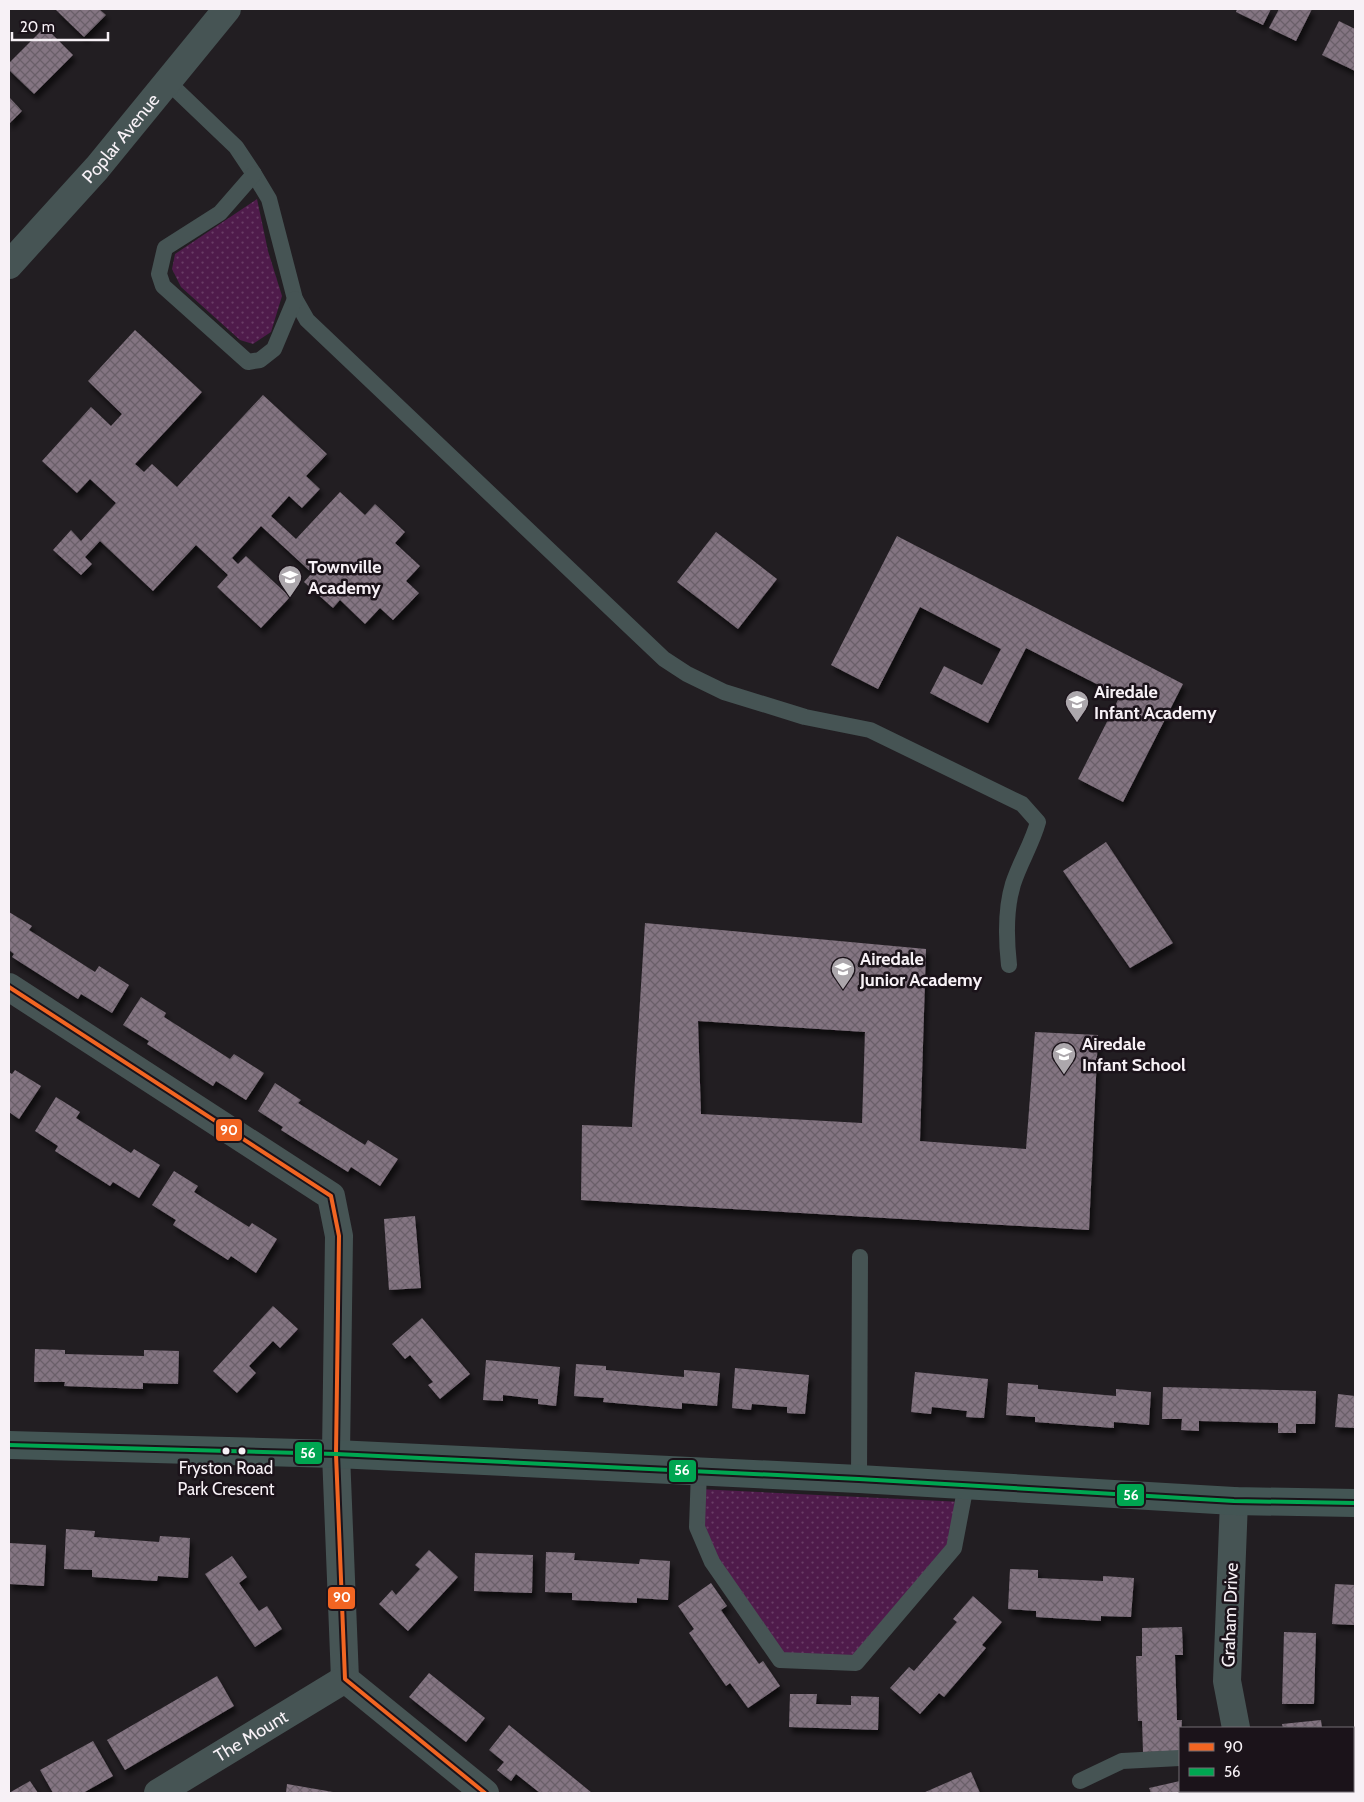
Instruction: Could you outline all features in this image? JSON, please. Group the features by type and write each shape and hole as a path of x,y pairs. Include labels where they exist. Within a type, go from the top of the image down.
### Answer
{"street":[{"name":"Poplar Avenue","path":"9,265 97,168 227,9"},
{"path":"9,987 331,1196 339,1236 336,1454 344,1679 484,1793"},
{"path":"9,1445 336,1454 859,1479 1234,1501 1355,1503"},
{"name":"Graham Drive","path":"1234,1501 1227,1681 1236,1727"},
{"name":"The Mount","path":"158,1793 344,1679"}],"lane":[{"path":"168,82 236,147 269,199 295,299 307,320 664,659 687,674 724,692 805,717 870,730 1022,804 1038,822 1035,834 1013,884 1008,909 1006,936 1009,965"},
{"path":"254,174 220,213 165,248 159,274 163,286 248,362 260,360 274,349 295,299"},
{"path":"859,1479 860,1257"},
{"path":"699,1471 697,1526 712,1562 780,1660 856,1663 954,1548 966,1485"},
{"path":"1080,1781 1122,1761 1179,1758"}],"shaded area":[{"path":"257,199 268,251 282,296 271,332 253,344 240,340 181,287 172,269 175,254"},
{"path":"698,1489 963,1502 954,1548 856,1663 780,1660 712,1562"}],"building":[{"path":"99,9 106,15 84,37 56,10"},
{"path":"1237,9 1271,9 1263,25 1236,12"},
{"path":"1279,9 1312,9 1296,41 1269,28"},
{"path":"1339,21 1355,29 1355,71 1322,55"},
{"path":"45,27 73,55 34,94 9,70 9,63"},
{"path":"9,97 22,111 9,124"},
{"path":"135,330 202,392 135,464 144,472 152,464 177,487 263,395 327,454 306,476 320,489 302,508 289,496 271,516 296,539 340,492 365,515 375,504 405,532 395,543 420,566 406,581 419,593 393,620 380,608 365,624 340,600 333,608 304,582 312,573 261,526 232,558 238,564 246,556 290,597 261,628 217,587 228,575 196,545 153,591 100,541 85,557 92,564 81,575 53,550 71,530 81,541 116,503 90,479 77,493 42,461 91,407 111,426 122,414 88,381"},
{"path":"716,532 777,579 738,629 677,582"},
{"path":"897,536 1183,684 1123,802 1078,779 1120,696 1026,648 988,723 930,693 944,666 982,685 1001,649 920,607 878,689 831,665"},
{"path":"1106,842 1173,943 1130,968 1063,871"},
{"path":"9,912 32,926 29,930 95,972 99,966 129,985 112,1013 81,994 78,999 12,957 14,954 9,950"},
{"name":"Airedale Infant School","path":"645,923 926,949 920,1141 1026,1149 1035,1032 1098,1035 1089,1230 581,1200 582,1125 632,1127","holes":["698,1021 865,1032 862,1123 701,1114"]},
{"path":"141,997 166,1013 164,1017 230,1059 234,1054 264,1073 246,1100 216,1081 213,1086 147,1044 149,1041 123,1025"},
{"path":"15,1070 41,1086 19,1119 9,1112 9,1072 12,1074"},
{"path":"275,1083 301,1100 298,1103 365,1145 368,1140 398,1159 380,1186 351,1167 348,1172 281,1130 283,1127 258,1111"},
{"path":"56,1097 80,1112 76,1118 131,1153 134,1149 160,1165 139,1198 113,1182 110,1186 55,1151 58,1146 35,1131"},
{"path":"174,1171 198,1186 194,1192 249,1227 252,1223 277,1239 256,1273 231,1256 228,1260 173,1225 176,1220 152,1205"},
{"path":"415,1216 421,1288 389,1290 384,1219"},
{"path":"273,1306 298,1329 280,1348 273,1341 249,1366 256,1373 237,1393 213,1371"},
{"path":"422,1318 470,1374 440,1399 428,1385 433,1382 410,1355 405,1359 392,1344"},
{"path":"35,1349 65,1350 65,1354 144,1356 144,1350 179,1351 178,1384 143,1383 143,1389 64,1386 65,1382 34,1382"},
{"path":"486,1360 560,1367 556,1406 538,1404 538,1399 503,1395 503,1401 483,1400"},
{"path":"576,1364 606,1366 606,1370 684,1377 684,1370 720,1373 717,1406 682,1403 682,1409 603,1402 604,1398 574,1396"},
{"path":"735,1368 809,1375 805,1414 787,1413 787,1407 752,1404 751,1410 732,1408"},
{"path":"915,1372 988,1379 984,1418 966,1417 967,1411 932,1407 931,1414 911,1412"},
{"path":"1008,1383 1038,1385 1038,1389 1116,1396 1116,1389 1151,1392 1149,1425 1114,1422 1114,1428 1035,1422 1035,1417 1006,1415"},
{"path":"1163,1387 1316,1391 1315,1424 1296,1424 1296,1433 1278,1433 1278,1423 1199,1421 1199,1431 1181,1430 1182,1419 1162,1419"},
{"path":"1338,1394 1355,1396 1355,1428 1335,1427"},
{"path":"66,1529 95,1531 94,1537 159,1542 160,1536 190,1538 188,1578 158,1576 157,1581 92,1577 92,1570 64,1569"},
{"path":"9,1543 46,1545 44,1586 9,1584"},
{"path":"429,1550 458,1577 408,1631 379,1604 392,1590 396,1595 420,1569 415,1565"},
{"path":"546,1552 575,1553 574,1560 639,1564 640,1559 670,1561 668,1600 637,1598 637,1603 572,1600 572,1593 545,1592"},
{"path":"475,1553 533,1555 532,1593 474,1591"},
{"path":"232,1556 247,1577 239,1583 259,1611 267,1606 282,1629 255,1647 205,1574"},
{"path":"1010,1569 1038,1570 1038,1578 1103,1581 1103,1576 1134,1578 1131,1617 1101,1616 1101,1621 1036,1617 1036,1611 1008,1609"},
{"path":"711,1583 727,1606 721,1610 759,1664 763,1661 780,1686 748,1708 730,1683 726,1686 689,1633 694,1629 678,1606"},
{"path":"1335,1584 1355,1585 1355,1625 1332,1624"},
{"path":"973,1596 1002,1622 982,1645 986,1648 944,1697 939,1693 920,1714 890,1688 909,1667 914,1671 957,1622 953,1619"},
{"path":"1182,1627 1183,1655 1175,1655 1177,1720 1182,1720 1182,1727 1179,1727 1179,1751 1143,1752 1142,1721 1138,1721 1136,1656 1142,1656 1142,1628"},
{"path":"1284,1632 1316,1633 1314,1704 1282,1704"},
{"path":"429,1673 485,1718 466,1742 409,1697"},
{"path":"217,1676 234,1706 125,1770 107,1740"},
{"path":"790,1694 817,1694 816,1704 851,1705 851,1696 879,1697 878,1730 789,1727"},
{"path":"1321,1720 1322,1727 1283,1727 1282,1724"},
{"path":"509,1725 592,1793 540,1793 516,1774 511,1781 497,1770 504,1762 489,1750"},
{"path":"93,1741 113,1776 83,1793 53,1793 40,1770"},
{"path":"971,1772 980,1793 923,1793"},
{"path":"30,1781 38,1793 9,1793"},
{"path":"1179,1781 1179,1792 1189,1793 1151,1793 1149,1788"},
{"path":"287,1784 333,1792 333,1793 286,1793"},
{"path":"1290,1792 1330,1792 1330,1793"}],"transit line":[{"name":"90","path":"9,987 331,1196 339,1236 336,1454 345,1679 485,1793"},
{"name":"56","path":"9,1445 336,1454 859,1479 1234,1501 1355,1503"}],"place":[{"name":"Townville Academy","path":"290,598"},
{"name":"Airedale Infant Academy","path":"1077,723"},
{"name":"Airedale Junior Academy","path":"843,990"},
{"name":"Airedale Infant School","path":"1064,1075"},
{"name":"Fryston Road Park Crescent","path":"226,1451"}]}
